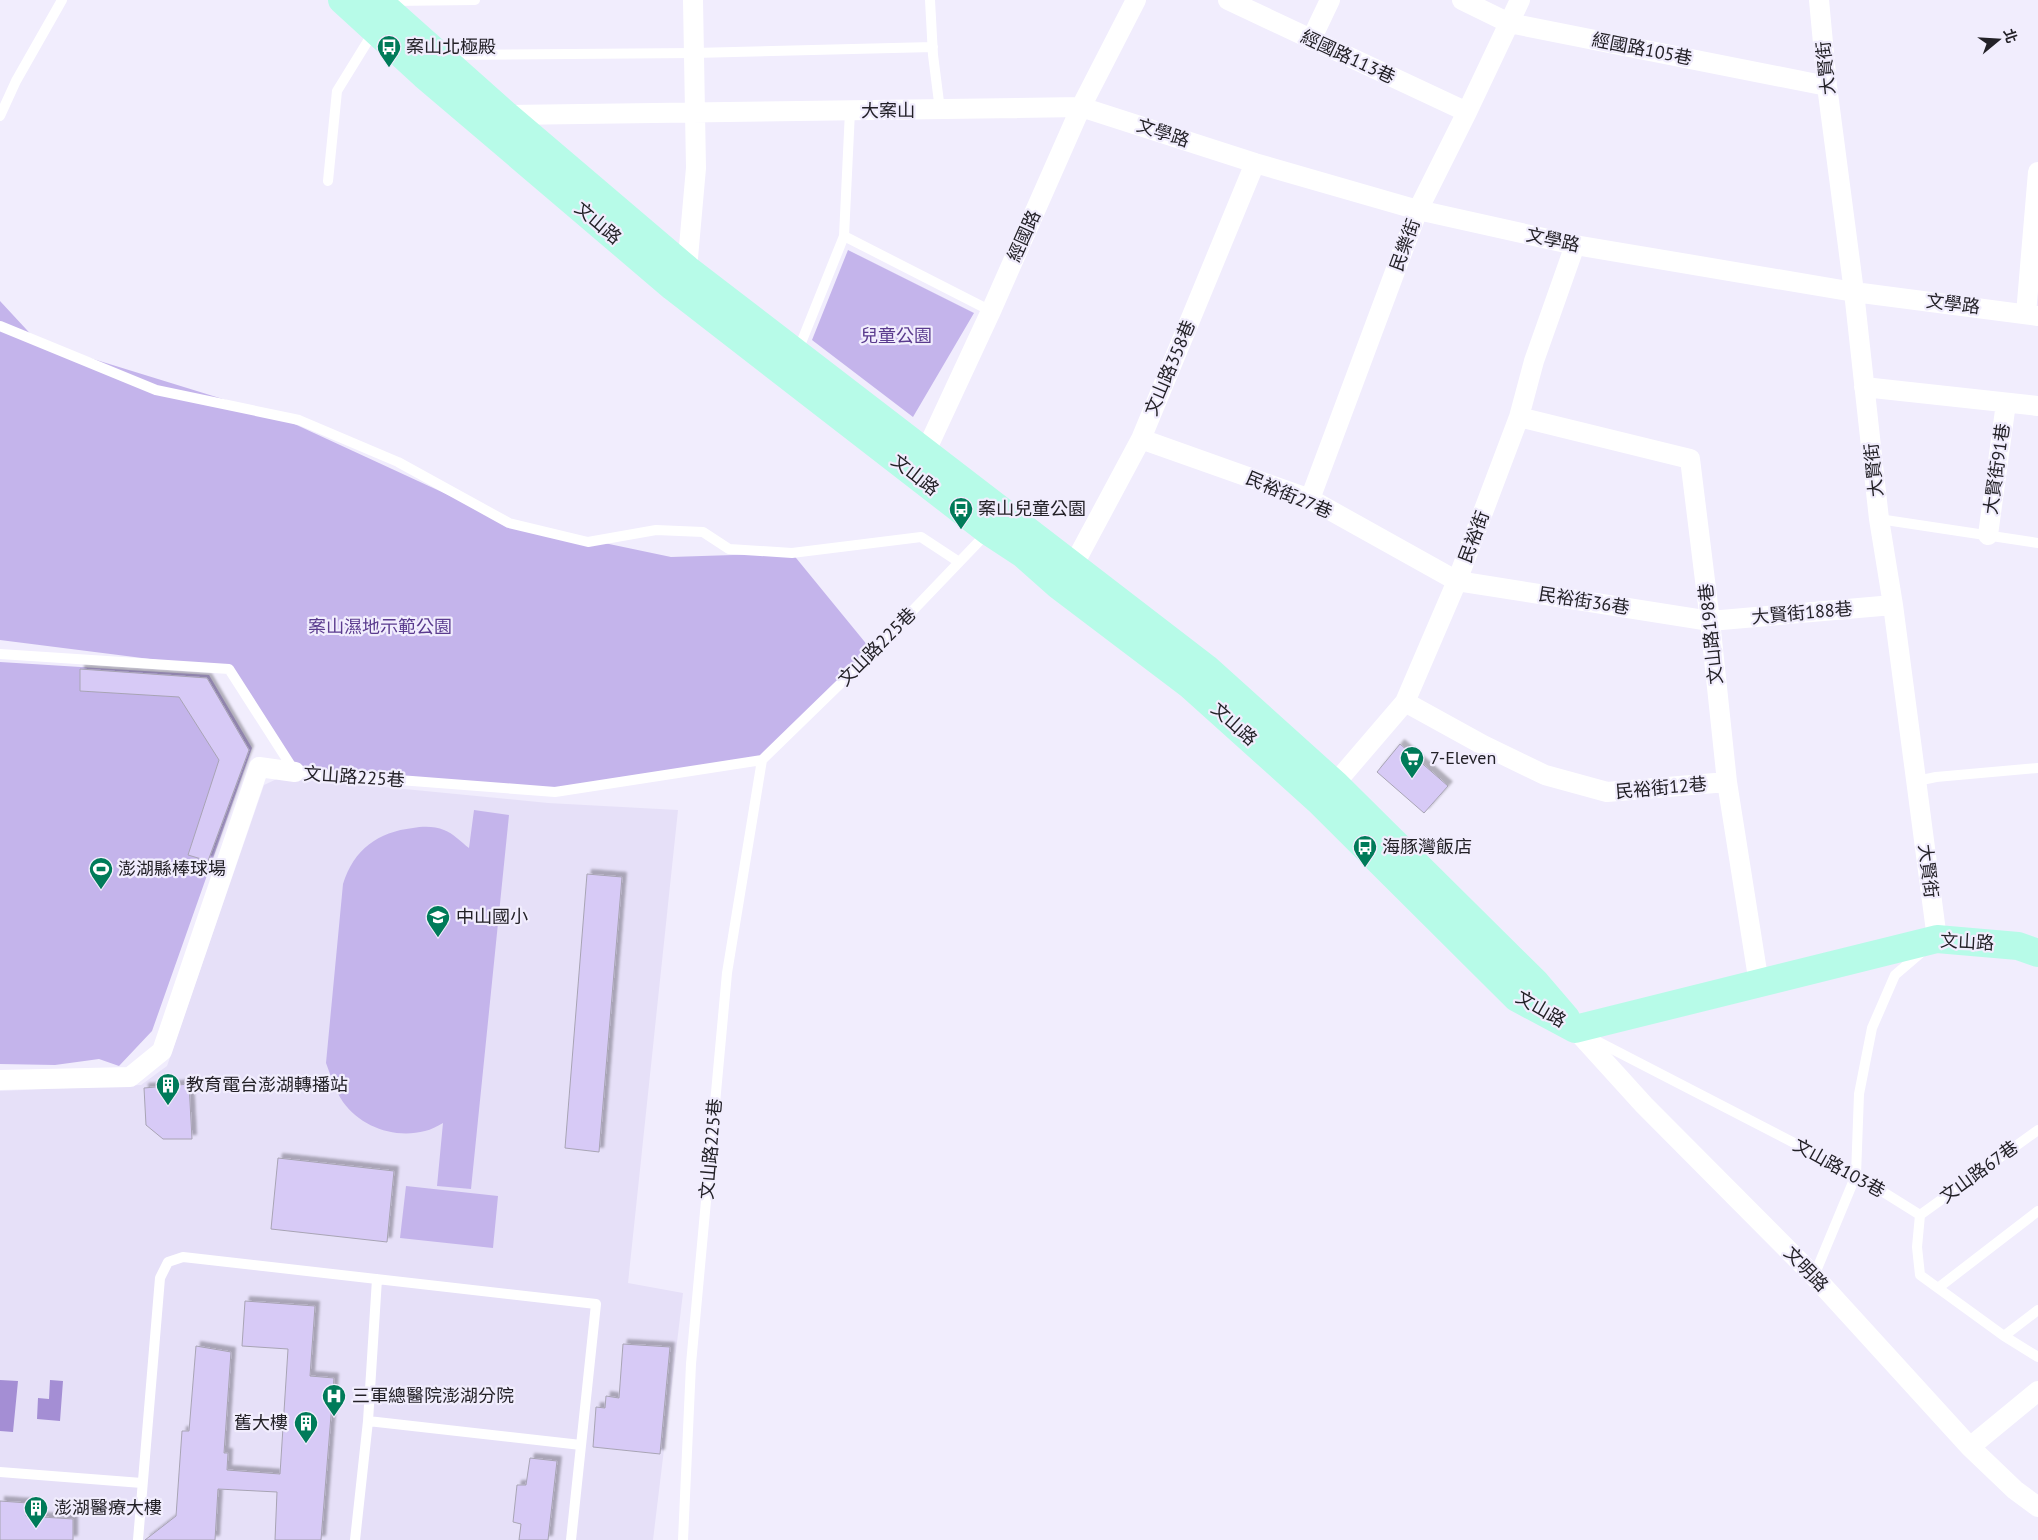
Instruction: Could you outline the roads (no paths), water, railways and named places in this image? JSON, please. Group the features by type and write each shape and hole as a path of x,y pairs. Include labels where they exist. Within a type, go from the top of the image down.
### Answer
{"main road":[{"name":"文山路","path":"342,0 384,8 506,115 680,278 796,354 918,462 988,531 1023,554 1058,585 1328,793"},
{"name":"文山路","path":"384,8 474,119 918,462 1073,566 1206,668 1328,793 1536,983 1575,1029 1937,939 2018,946 2038,953"}],"street":[{"path":"680,278 696,168 693,0"},
{"name":"經國路","path":"918,462 991,311 1081,107 1136,0"},
{"name":"經國路113巷","path":"1228,0 1467,112"},
{"path":"1312,40 1330,0"},
{"name":"經國路105巷","path":"1462,0 1509,23 1827,86"},
{"name":"民樂街","path":"1310,499 1418,210 1520,0"},
{"name":"大賢街","path":"1819,0 1827,86 1854,292 1879,519 1893,605 1937,939"},
{"name":"大案山","path":"506,115 1081,107"},
{"name":"文學路","path":"1081,107 1255,163 1418,210 1575,245 1854,292 2032,315"},
{"name":"文山路358巷","path":"1073,566 1141,439 1255,163"},
{"path":"2032,315 2038,172"},
{"name":"民裕街","path":"1328,793 1405,702 1457,582 1519,417 1534,362 1575,245"},
{"path":"1864,387 2038,406"},
{"name":"大賢街91巷","path":"1988,535 2006,403"},
{"name":"文山路198巷","path":"1519,417 1690,459 1727,782 1759,984"},
{"name":"民裕街27巷","path":"1141,439 1310,499 1457,582"},
{"name":"民裕街36巷","path":"1457,582 1710,621"},
{"name":"大賢街188巷","path":"1710,621 1893,605"},
{"name":"民裕街12巷","path":"1405,702 1484,745 1545,775 1607,792 1727,782"},
{"path":"0,1080 130,1077 162,1051 259,767 295,772"},
{"name":"文明路","path":"1575,1029 1644,1105 1814,1276 1970,1447 2015,1490 2038,1507"},
{"path":"1970,1447 2038,1391"}],"lane":[{"path":"0,116 16,81 62,0"},
{"path":"328,181 337,92 384,8 475,0"},
{"path":"930,0 940,110"},
{"path":"438,55 694,53 933,47"},
{"path":"796,354 844,236 850,111"},
{"path":"844,236 991,311"},
{"path":"0,326 156,390 299,420 398,462 510,523 588,542 656,530 703,532 729,549 792,553 921,538 959,562"},
{"path":"1879,519 2038,543"},
{"name":"文山路225巷","path":"0,654 229,669 295,772 555,792 762,760 873,652 988,531"},
{"name":"文山路225巷","path":"683,1540 691,1364 727,973 762,760"},
{"path":"1917,781 1936,777 2038,768"},
{"path":"1814,1276 1856,1175 1859,1094 1872,1028 1895,975 1937,939"},
{"name":"文山路103巷","path":"1575,1029 1856,1175 1920,1215"},
{"name":"文山路67巷","path":"1920,1215 2038,1130"},
{"path":"1938,1288 2038,1211"},
{"path":"1920,1215 1917,1247 1920,1275 2004,1336 2038,1357"},
{"path":"138,1540 160,1278 168,1262 182,1257 596,1304 571,1540"},
{"path":"355,1540 368,1421 377,1279"},
{"path":"2004,1336 2038,1310"},
{"path":"368,1421 580,1445"},
{"path":"0,1472 142,1483"}],"place":[{"name":"案山北極殿","path":"389,68"},
{"name":"案山兒童公園","path":"961,530"},
{"name":"7-Eleven","path":"1412,779"},
{"name":"海豚灣飯店","path":"1365,868"},
{"name":"澎湖縣棒球場","path":"101,890"},
{"name":"中山國小","path":"438,938"},
{"name":"教育電台澎湖轉播站","path":"168,1106"},
{"name":"三軍總醫院澎湖分院","path":"334,1417"},
{"name":"舊大樓","path":"306,1444"},
{"name":"澎湖醫療大樓","path":"36,1529"}],"park label":[{"name":"兒童公園","path":"896,336"},
{"name":"案山濕地示範公園","path":"380,627"}]}
